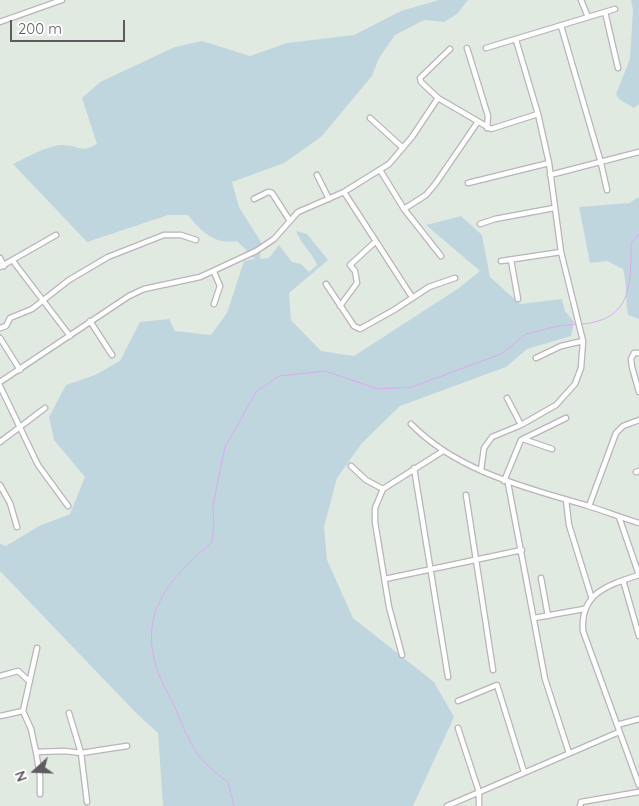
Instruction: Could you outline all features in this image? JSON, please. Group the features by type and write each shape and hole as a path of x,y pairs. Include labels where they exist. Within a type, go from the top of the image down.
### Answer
{"street":[{"path":"0,22 62,0"},
{"path":"581,0 588,16"},
{"path":"486,48 615,9"},
{"path":"605,12 618,68"},
{"path":"561,26 601,163 607,190"},
{"path":"481,470 484,448 492,437 521,425 556,405 576,384 582,368 583,341 561,252 549,163 538,114 516,40"},
{"path":"467,48 488,116 487,128"},
{"path":"450,49 420,78 421,82 438,98 487,128 495,129 538,114"},
{"path":"0,382 129,296 144,289 200,278 256,251 274,239 298,212 329,200 389,164 403,148 438,98"},
{"path":"370,118 403,148"},
{"path":"404,209 426,195 477,123"},
{"path":"550,174 601,163 639,152"},
{"path":"468,183 549,163"},
{"path":"380,170 404,209 441,256"},
{"path":"317,175 329,200"},
{"path":"254,199 268,192 272,193 290,221"},
{"path":"344,192 412,297"},
{"path":"480,224 495,219 554,208"},
{"path":"0,258 2,266 12,262 56,235"},
{"path":"0,328 6,326 10,318 32,309 70,280 108,257 164,235 182,235 196,240"},
{"path":"340,306 357,283 355,271 350,265 375,242"},
{"path":"501,261 561,252"},
{"path":"511,260 518,299"},
{"path":"12,262 43,299 70,336"},
{"path":"214,272 220,286 214,304"},
{"path":"326,284 354,326 360,329 429,287 455,278"},
{"path":"90,321 112,355"},
{"path":"0,338 20,370"},
{"path":"536,358 561,346 583,341"},
{"path":"639,353 634,353 631,360 639,392"},
{"path":"0,386 38,465 68,506"},
{"path":"507,398 521,425"},
{"path":"0,442 45,408"},
{"path":"566,418 523,439 506,482 522,550 545,679 569,753"},
{"path":"589,506 616,433 623,426 639,420"},
{"path":"411,424 425,438 443,451 506,482 589,506 639,523"},
{"path":"523,439 552,449"},
{"path":"402,654 391,614 375,522 375,508 383,489 443,451"},
{"path":"351,466 366,480 383,489"},
{"path":"414,468 448,678"},
{"path":"0,485 10,503 17,527"},
{"path":"466,495 493,670"},
{"path":"566,500 569,525 591,596"},
{"path":"619,516 639,575 623,580 591,596 584,608 583,631 639,785"},
{"path":"385,579 522,550"},
{"path":"542,578 548,616"},
{"path":"623,580 638,625 639,636"},
{"path":"534,618 584,608"},
{"path":"37,648 28,680 23,711 31,729 36,752 40,776 40,794"},
{"path":"0,676 18,671 28,680"},
{"path":"458,701 496,685 524,772"},
{"path":"0,716 23,711"},
{"path":"69,713 82,753 87,802"},
{"path":"617,725 639,719"},
{"path":"458,728 479,792 480,806"},
{"path":"447,806 619,732"},
{"path":"36,752 65,751 82,753 127,746"},
{"path":"580,806 582,802 639,792"}],"shaded area":[{"path":"439,0 468,0 457,14 444,22 424,20 395,35 379,58 372,76 321,137 284,163 232,182 239,207 261,242 260,259 269,258 279,245 292,262 301,264 309,272 317,265 296,231 307,234 328,260 289,293 291,320 321,351 354,356 459,288 480,271 426,225 461,216 482,235 490,277 520,304 562,299 565,311 574,322 571,336 527,349 506,367 400,406 362,443 337,478 324,527 327,560 353,618 434,682 454,717 413,806 163,806 158,733 138,715 0,571 0,544 6,546 39,526 70,514 85,477 54,440 49,417 66,385 95,375 120,361 140,322 169,319 175,331 211,335 227,313 244,261 255,259 237,241 221,241 209,236 188,215 168,215 87,242 13,164 50,147 68,145 83,149 97,144 82,98 100,82 175,47 202,41 250,56 287,43 354,35 401,11"},
{"path":"631,0 639,0 639,104 634,108 619,99 616,94 630,59 633,10"},
{"path":"639,197 639,319 628,315 623,269 607,261 590,263 579,207 629,203"}],"waterway":[{"path":"582,324 598,321 611,315 619,307 629,286 631,243 639,234"},
{"path":"234,806 228,782 207,765 188,738 158,672 153,651 152,632 155,614 161,598 183,569 212,542 214,525 213,505 225,447 256,392 279,376 325,371 378,389 412,387 501,354 526,334 558,326 578,324"}]}
